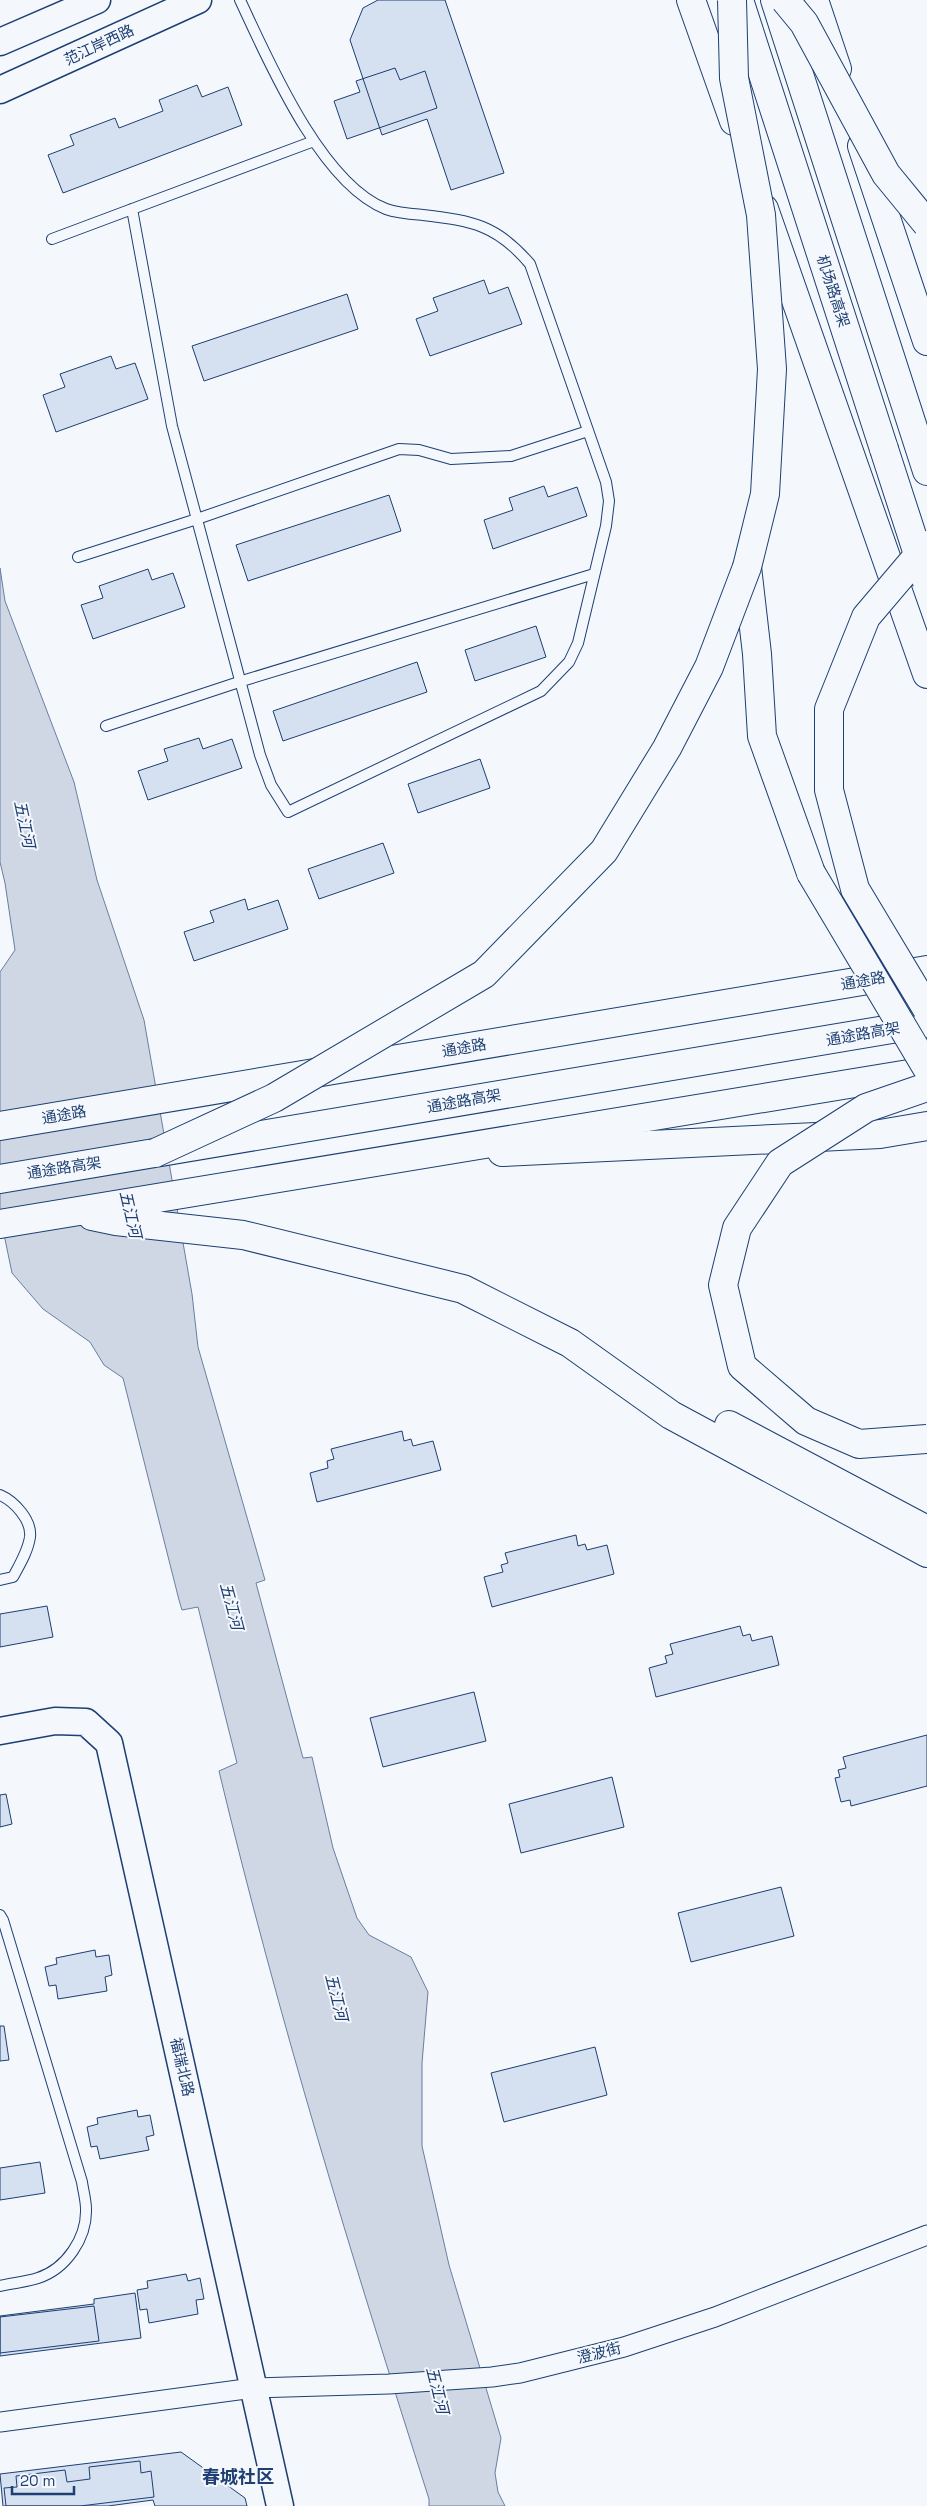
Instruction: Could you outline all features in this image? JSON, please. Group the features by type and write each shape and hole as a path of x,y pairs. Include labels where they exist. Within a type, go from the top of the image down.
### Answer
{"main road":[{"path":"692,0 927,674"},
{"path":"156,1153 274,1098 484,974 604,851 667,748 709,667 747,567 765,494 772,369 762,215 734,78 732,0"},
{"name":"机场路高架","path":"739,0 927,582"},
{"path":"774,0 927,471"},
{"path":"785,0 804,23 886,174 927,224"},
{"path":"814,0 927,341"},
{"path":"927,545 866,617 829,710 829,790 855,889 927,1009"},
{"path":"83,1215 927,1070 812,873 765,745 762,736 757,654 747,567"},
{"name":"通途路","path":"0,1126 927,970"},
{"name":"通途路高架","path":"0,1179 927,1023"},
{"path":"0,1226 176,1202 927,1086"},
{"path":"927,1086 866,1108 780,1163 737,1228 723,1286 742,1366 806,1421 859,1444 927,1439"},
{"path":"502,1152 880,1134 927,1126"},
{"path":"83,1215 116,1221 243,1235 463,1289 861,1493 927,1530"},
{"path":"570,1343 671,1415 927,1553"}],"street":[{"path":"0,42 97,0"},
{"name":"范江岸西路","path":"0,90 198,0"},
{"name":"福瑞北路","path":"0,1731 55,1721 86,1722 110,1743 280,2506"},
{"name":"澄波街","path":"0,2422 253,2388 390,2384 492,2377 520,2373 624,2347 714,2317 927,2235"}],"lane":[{"path":"132,209 172,426 242,681 260,755 271,785 288,812 541,692 569,662 578,643 606,526 609,502 606,482 530,264 517,248 499,233 477,224 386,209 343,178 314,141 269,61 240,0"},
{"path":"52,239 314,141"},
{"path":"78,557 197,519 399,449 419,450 451,459 511,456 588,431"},
{"path":"106,726 242,681 594,574"},
{"path":"0,1495 9,1499 23,1514 30,1535 23,1560 13,1577 0,1580"},
{"path":"0,1915 82,2182 86,2210 83,2232 73,2252 59,2267 39,2278 0,2286"}],"water":[{"name":"五江河","path":"0,568 5,601 74,782 97,880 144,1020 192,1294 198,1347 265,1580 256,1583 303,1758 312,1757 333,1848 357,1918 369,1935 411,1957 428,1992 422,2063 422,2146 449,2265 501,2438 495,2473 498,2492 505,2506 429,2506 429,2499 317,2137 266,1955 219,1771 237,1763 198,1607 182,1610 179,1600 123,1378 104,1365 90,1342 43,1309 12,1273 0,1215 0,972 15,950 0,862"}],"building":[{"path":"378,0 445,0 504,173 451,190 427,119 382,135 350,40 363,8"},
{"path":"395,68 400,80 425,71 437,108 347,139 334,101 360,92 356,81"},
{"path":"197,85 202,97 228,87 242,125 63,193 48,155 74,145 70,135 115,118 119,128 163,111 159,100"},
{"path":"484,280 489,294 508,287 522,324 430,356 416,319 438,311 433,298"},
{"path":"347,294 358,329 204,381 192,346"},
{"path":"111,356 116,369 135,363 148,399 56,432 43,395 65,387 60,374"},
{"path":"544,486 548,497 577,487 587,516 493,549 484,520 513,510 509,498"},
{"path":"389,495 401,531 248,581 236,545"},
{"path":"148,569 152,580 173,573 185,607 93,639 81,605 103,598 99,586"},
{"path":"536,626 546,657 475,681 465,650"},
{"path":"417,662 427,692 283,741 273,711"},
{"path":"199,738 203,749 232,739 242,768 148,800 138,771 168,761 164,749"},
{"path":"480,759 490,788 418,813 408,784"},
{"path":"383,843 394,873 319,899 308,869"},
{"path":"245,899 248,910 278,900 288,929 194,961 184,932 214,922 210,911"},
{"path":"402,1431 404,1441 411,1439 413,1446 433,1441 441,1470 317,1502 310,1473 328,1468 327,1461 334,1459 331,1449"},
{"path":"576,1535 578,1546 585,1544 587,1550 607,1545 614,1574 492,1607 484,1577 503,1572 501,1565 508,1563 505,1553"},
{"path":"47,1606 53,1637 0,1647 0,1614"},
{"path":"740,1626 743,1636 750,1634 752,1641 772,1636 779,1665 656,1697 649,1668 667,1663 665,1656 673,1654 670,1644"},
{"path":"474,1692 486,1741 383,1767 370,1718"},
{"path":"927,1735 927,1786 851,1806 850,1800 841,1802 835,1778 840,1777 838,1770 846,1768 843,1757"},
{"path":"612,1777 624,1827 521,1853 509,1804"},
{"path":"6,1794 12,1824 0,1827 0,1795"},
{"path":"781,1887 794,1936 691,1962 678,1913"},
{"path":"95,1950 96,1957 109,1955 112,1975 105,1977 107,1991 58,1999 56,1985 49,1986 45,1967 57,1964 56,1958"},
{"path":"0,2026 4,2026 9,2060 0,2061"},
{"path":"595,2047 607,2095 504,2122 491,2073"},
{"path":"137,2110 138,2117 150,2115 154,2135 146,2137 149,2150 100,2159 97,2146 91,2147 87,2127 98,2124 97,2118"},
{"path":"40,2162 45,2193 0,2200 0,2168"},
{"path":"186,2274 188,2281 200,2278 204,2299 196,2300 198,2314 149,2323 147,2309 140,2310 137,2290 148,2288 147,2281"},
{"path":"135,2293 141,2338 0,2356 0,2316 94,2304 94,2299"},
{"path":"94,2306 99,2341 0,2353 0,2317"},
{"path":"181,2452 245,2498 247,2506 155,2506 153,2500 108,2506 3,2506 0,2474"},
{"path":"140,2461 141,2473 151,2471 154,2497 80,2506 6,2506 4,2488 17,2487 16,2476 65,2470 67,2482 90,2479 89,2467"}],"district":[{"name":"春城社区","path":"238,2477"}]}
